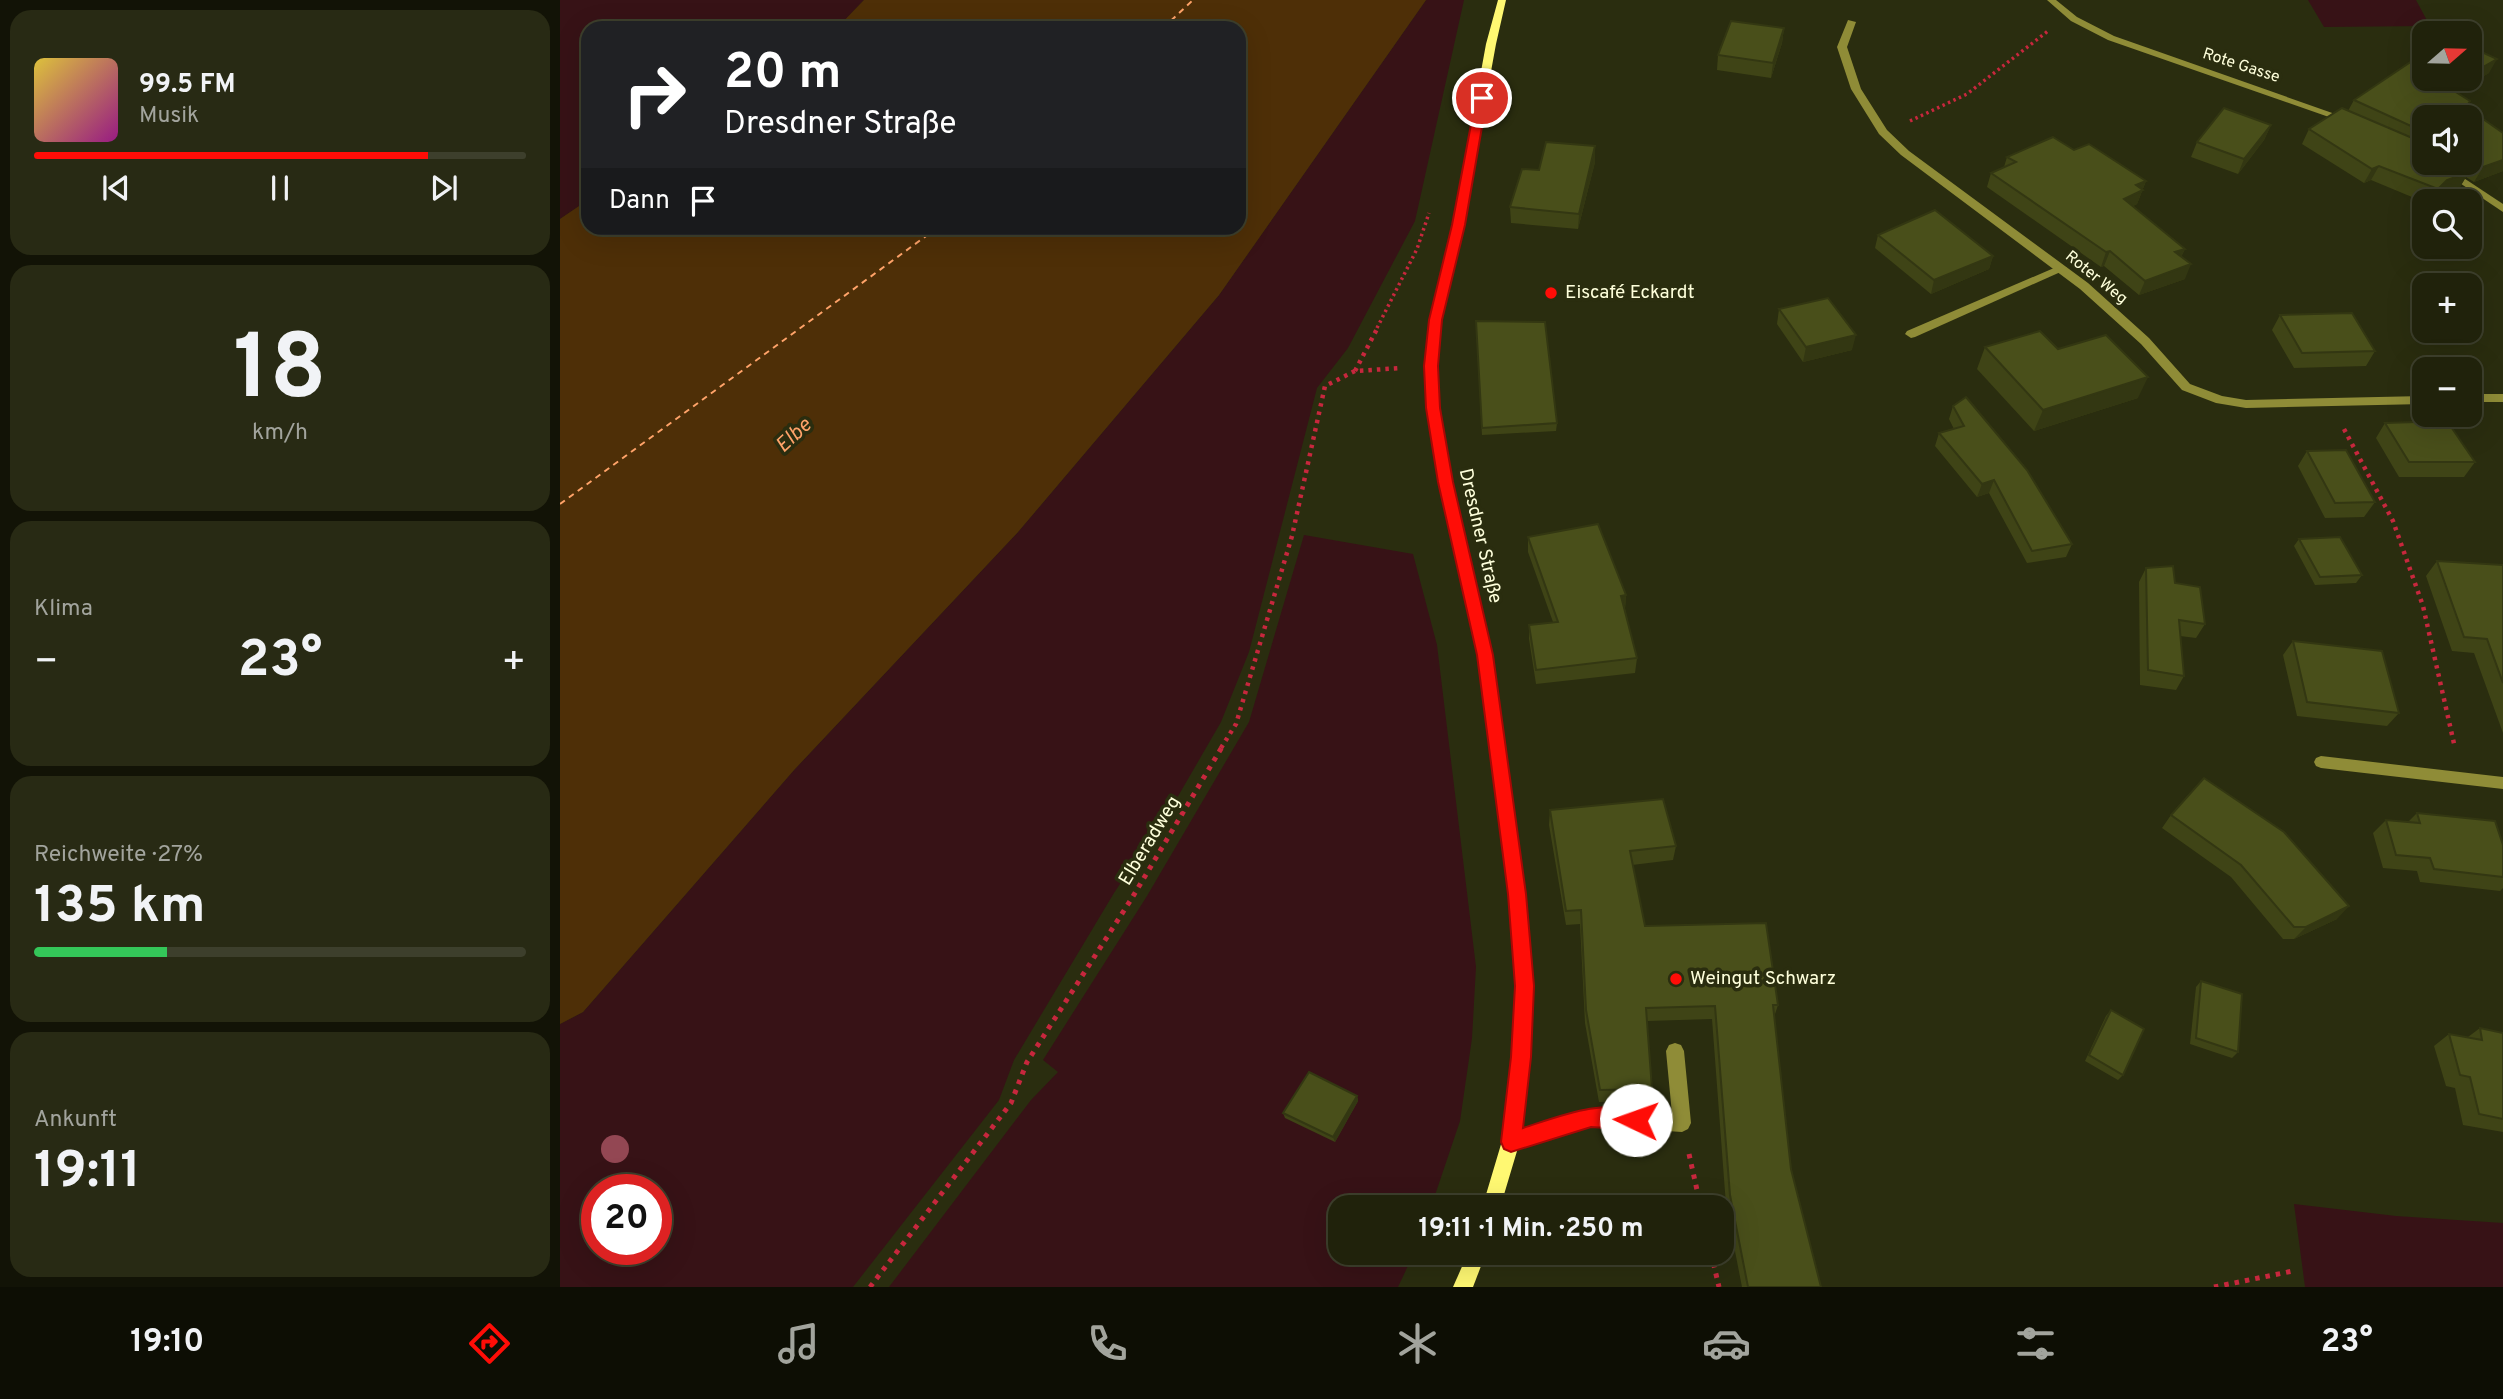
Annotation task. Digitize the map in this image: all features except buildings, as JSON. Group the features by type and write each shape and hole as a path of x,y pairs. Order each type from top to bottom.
{"main road":[{"name":"Dresdner Straße","path":"1495,1195 1511,1142 1521,1057 1525,986 1517,894 1485,655 1446,482 1433,408 1431,366 1436,320 1458,225 1491,44 1502,0"},
{"path":"1463,1287 1472,1265"}],"street":[{"name":"Rote Gasse","path":"2051,0 2074,19 2111,38 2355,123"},
{"name":"Roter Weg","path":"1851,22 1842,47 1856,89 1883,132 1931,174 2061,268 2124,320 2186,387 2220,400 2246,404 2412,400"},
{"path":"2453,175 2503,209"},
{"path":"1911,334 2061,268"},
{"path":"2482,398 2503,398"},
{"path":"2321,762 2503,783"},
{"path":"1511,1142 1591,1117 1682,1122 1675,1051"}],"path":[{"path":"1908,122 1967,94 2053,27"},
{"path":"1355,371 1418,249 1430,210"},
{"path":"1355,371 1431,366"},
{"name":"Elberadweg","path":"870,1287 1011,1103 1027,1062 1132,898 1236,724 1292,536 1325,386 1355,371"},
{"path":"2343,427 2393,522 2423,606 2447,722 2465,780"},
{"path":"1682,1122 1698,1195"},
{"path":"1714,1265 1719,1287"},
{"path":"2214,1287 2293,1271"}],"shaded area":[{"path":"560,0 864,0 844,21 581,21 581,205 560,219"},
{"path":"1426,0 1464,0 1415,221 1348,348 1317,388 1249,652 1221,722 1177,798 1114,893 1014,1060 999,1100 853,1287 560,1287 560,1024 583,1012 794,770 1018,532 1219,295"},
{"path":"2308,0 2416,0 2427,21 2412,21 2412,26 2324,27"},
{"path":"1304,535 1413,554 1437,645 1476,967 1472,1038 1460,1121 1435,1195 1328,1195 1328,1265 1408,1265 1398,1287 889,1287 1031,1100 1058,1072 1043,1060 1147,896 1249,722"},
{"path":"2294,1204 2396,1216 2503,1223 2503,1287 2305,1287"}],"water":[{"name":"Elbe","path":"864,0 1426,0 1219,295 1018,532 794,770 583,1012 560,1024 560,219 581,205 581,235 1246,235 1246,21 844,21"}],"ferry route":[{"path":"1170,21 1193,0"},
{"path":"560,504 927,235"}],"place":[{"name":"Eiscafé Eckardt","path":"1551,293"},
{"name":"Weingut Schwarz","path":"1676,979"}],"route":[{"path":"1482,98 1458,225 1436,320 1431,366 1433,408 1446,482 1485,655 1517,894 1525,986 1521,1057 1511,1142 1591,1117 1636,1120"}]}
